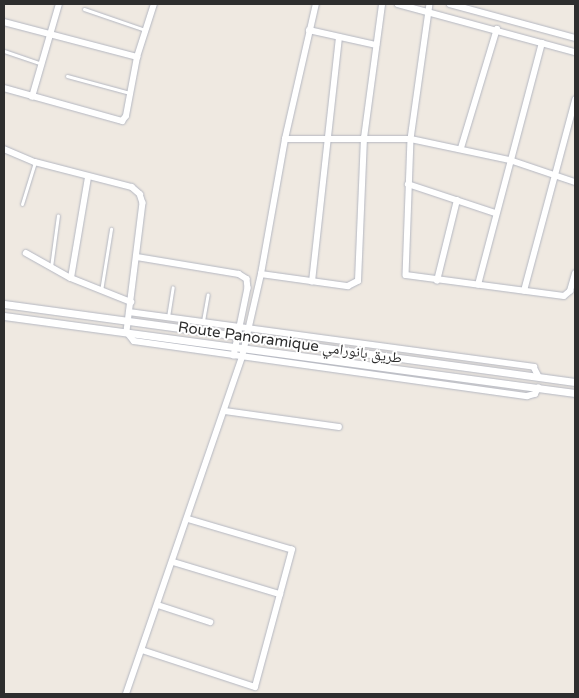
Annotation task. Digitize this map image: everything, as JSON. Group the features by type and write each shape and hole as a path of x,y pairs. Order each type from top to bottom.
{"street":[{"path":"32,96 59,4"},
{"path":"4,88 118,122 126,116 137,57 152,4"},
{"path":"126,694 173,562 250,328 285,139 316,4"},
{"path":"261,274 348,286 358,281 364,138 382,4"},
{"path":"398,4 498,29 575,52"},
{"path":"430,4 411,140 405,273 410,277 437,281 564,296 570,291 575,274"},
{"path":"450,4 575,38"},
{"path":"4,22 137,57"},
{"path":"461,148 498,29"},
{"path":"309,30 376,44"},
{"path":"312,282 339,37"},
{"path":"478,285 495,214 542,43"},
{"path":"524,291 575,100"},
{"path":"285,139 364,138 411,140 461,148 510,160 575,182"},
{"path":"4,149 35,162 132,188 140,194 143,203 127,332 136,342 527,396 532,396 538,388"},
{"path":"71,278 88,177"},
{"path":"408,184 495,214"},
{"path":"437,281 457,200"},
{"path":"26,253 71,278 130,302"},
{"path":"137,256 243,276 249,283 234,356"},
{"name":"Route Panoramique طريق بانورامي","path":"4,304 575,382"},
{"path":"129,312 534,367 539,377"},
{"name":"Route Panoramique طريق بانورامي","path":"4,316 575,393"},
{"path":"558,391 560,380"},
{"path":"224,411 339,427"},
{"path":"142,650 255,687 292,550 187,519"},
{"path":"173,562 280,594"},
{"path":"158,605 210,622"}],"lane":[{"path":"84,9 146,30"},
{"path":"4,51 41,64"},
{"path":"67,76 130,93"},
{"path":"22,204 35,162"},
{"path":"51,267 58,215"},
{"path":"101,291 111,229"},
{"path":"168,317 173,287"},
{"path":"203,322 208,294"}]}
